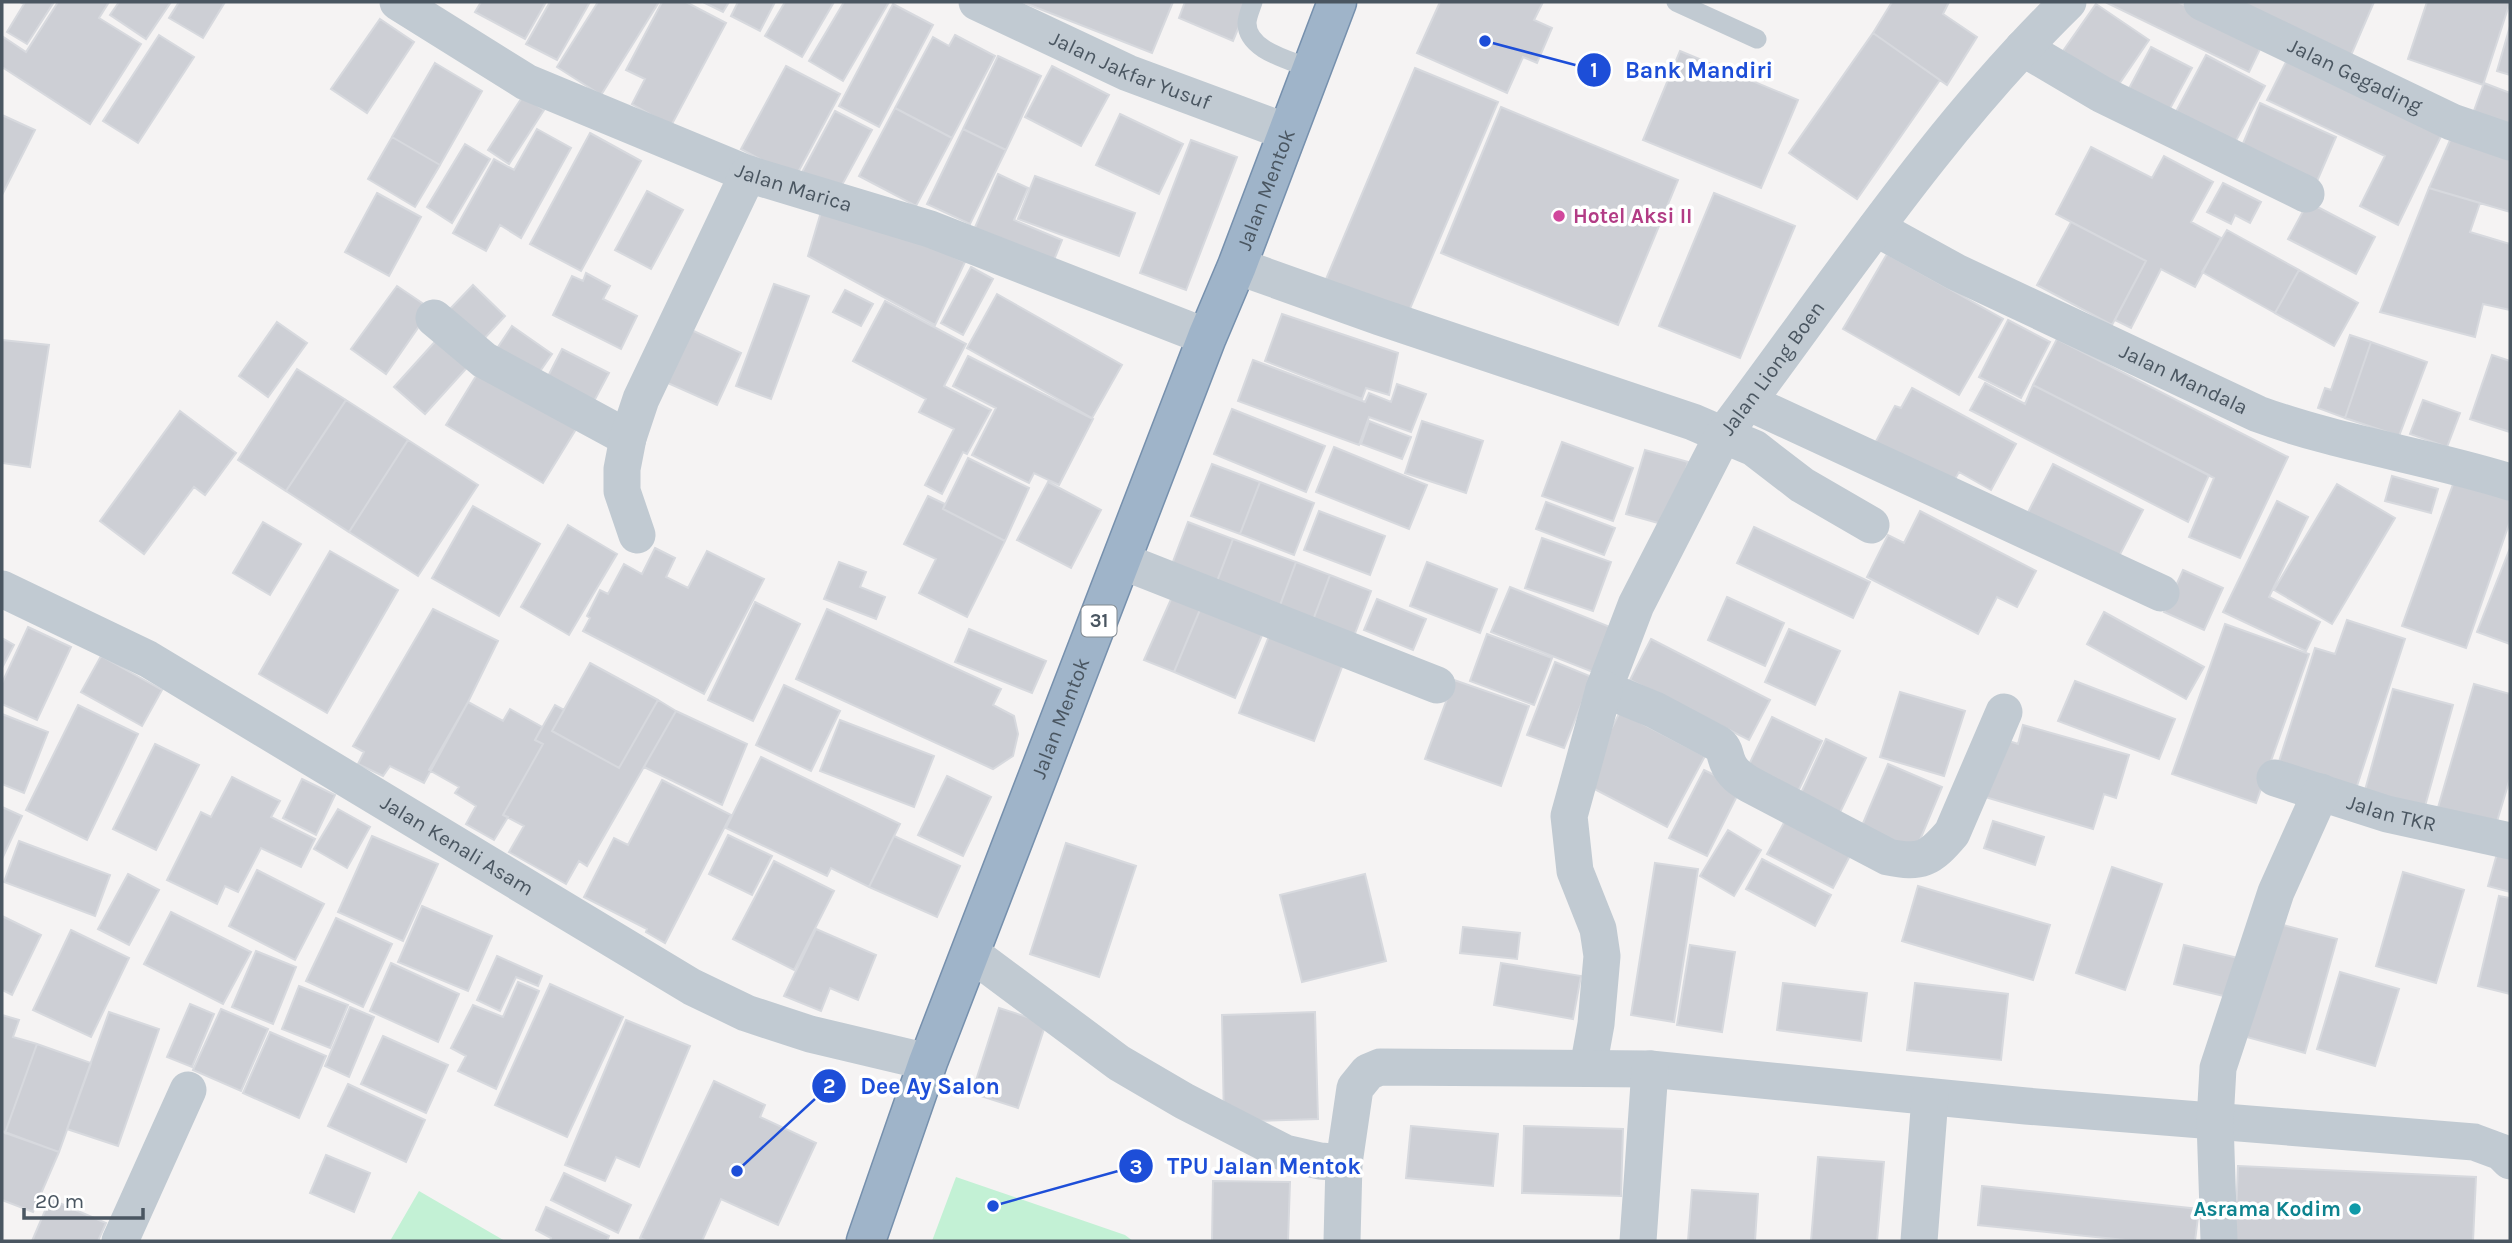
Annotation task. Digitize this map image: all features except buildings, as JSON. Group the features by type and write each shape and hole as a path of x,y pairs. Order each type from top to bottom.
{"highway":[{"name":"Jalan Mentok","path":"866,1241 928,1062 1207,337 1237,266 1336,2"}],"street":[{"name":"Jalan Marica","path":"398,2 526,82 748,174 930,229 1207,337"},
{"name":"Jalan Jakfar Yusuf","path":"977,2 1128,73 1287,132"},
{"name":"Jalan Liong Boen","path":"1237,266 1693,422 1723,435 1875,228 1963,118 2023,48 2068,2"},
{"name":"Jalan Gegading","path":"2202,2 2452,122 2510,142"},
{"path":"2023,48 2101,94 2306,194"},
{"path":"637,536 622,491 622,469 628,438 641,399 748,174"},
{"name":"Jalan Mandala","path":"1875,228 1956,271 2258,414 2295,427 2464,468 2510,482"},
{"path":"434,318 484,360 628,438"},
{"path":"1748,402 2161,593"},
{"path":"1588,1068 1596,1024 1602,957 1598,929 1575,871 1569,816 1604,689 1636,605 1723,435 1755,448 1802,485 1871,525"},
{"path":"1122,561 1437,685"},
{"name":"Jalan Kenali Asam","path":"2,589 148,659 692,987 746,1013 810,1034 928,1062"},
{"path":"1604,689 1655,710 1724,747 1729,765 1737,776 1749,784 1888,857 1909,862 1923,860 1952,834 2004,712"},
{"name":"Jalan TKR","path":"2275,778 2387,814 2510,841"},
{"path":"2219,1241 2215,1121 2218,1068 2276,892 2321,792"},
{"path":"971,953 1119,1063 1184,1101 1284,1153 1344,1163"},
{"path":"1342,1241 1344,1163 1354,1088 1367,1072 1380,1067 1650,1069 1930,1097 2474,1142 2501,1152 2510,1161"},
{"path":"1638,1241 1650,1069"},
{"path":"120,1241 188,1090"},
{"path":"1919,1241 1930,1097"}],"lane":[{"path":"1253,2 1247,23 1250,35 1258,46 1311,69"},
{"path":"1676,2 1757,38"}],"green space":[{"path":"956,1177 1125,1235 1133,1241 932,1241"},
{"path":"419,1191 505,1241 390,1241"}],"place":[{"name":"Bank Mandiri","path":"1485,41"},
{"name":"Hotel Aksi II","path":"1559,216"},
{"name":"Dee Ay Salon","path":"737,1171"},
{"name":"TPU Jalan Mentok","path":"993,1206"},
{"name":"Asrama Kodim","path":"2355,1209"}]}
